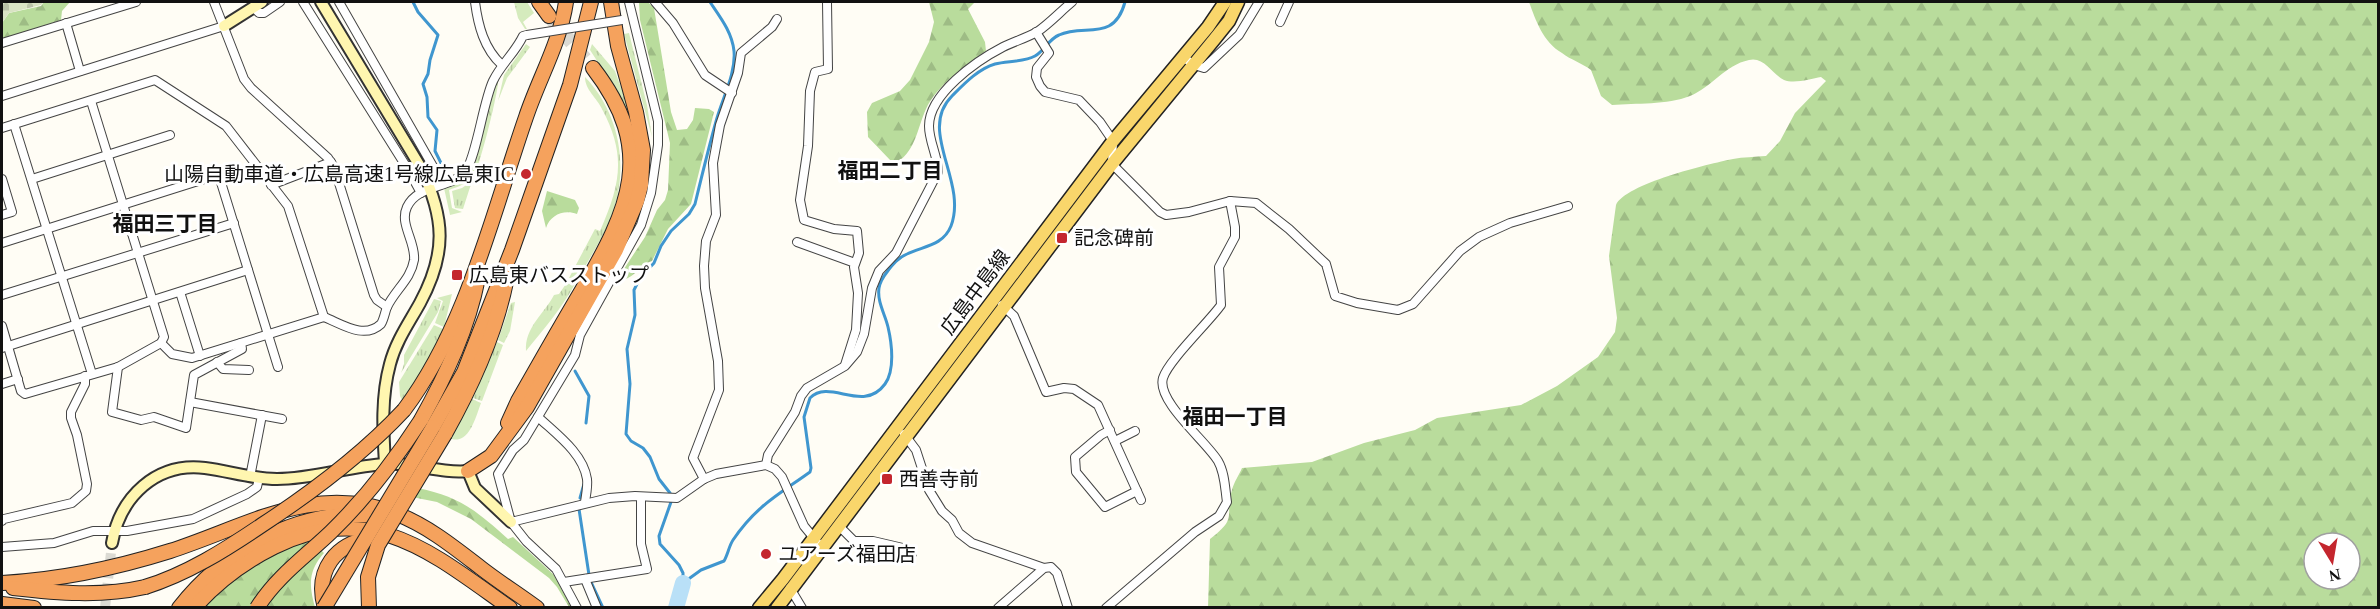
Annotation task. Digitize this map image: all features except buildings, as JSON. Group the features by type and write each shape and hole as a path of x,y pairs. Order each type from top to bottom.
{"highway":[{"path":"539,2 549,16"},
{"path":"2,585 72,594 111,593 145,587 181,574 296,502 357,457 404,410 427,377 447,338 484,241 532,100 559,34 566,2"},
{"path":"369,608 368,577 378,545 439,430 512,250 570,85 591,2"},
{"path":"468,471 483,463 527,407 610,261 637,201 641,185 643,150 631,92 618,46 611,2"},
{"path":"497,447 518,401 614,233 626,201 631,172 626,128 616,101 593,68"},
{"path":"257,608 275,583 332,530 369,491 421,420 453,358 469,317 484,241"},
{"path":"325,608 439,430"},
{"path":"2,585 73,574 143,559 194,543 260,516 299,506 361,505 398,515 420,525 537,608"},
{"path":"179,608 197,587 227,561 259,540 291,525 325,517 361,515 398,519 420,525"},
{"path":"194,608 210,591 245,564 286,541 307,534 341,528 381,532 401,539 437,557 510,608"},
{"path":"325,608 321,592 322,581 326,569 340,549 362,540 388,537 401,539"},
{"path":"2,604 34,608"}],"main road":[{"name":"広島中島線","path":"759,608 787,584 1107,160 1188,61 1225,2"},
{"name":"広島中島線","path":"1107,160 1113,141 1228,21 1238,2"},
{"name":"広島中島線","path":"818,543 839,526 902,433"},
{"name":"広島中島線","path":"777,608 787,584"}],"street":[{"path":"2,44 136,2"},
{"path":"214,2 237,65 251,88 331,162 374,295 387,307"},
{"path":"2,96 224,26 258,4 259,13 264,13 280,2"},
{"path":"303,2 409,171 426,191"},
{"path":"321,2 440,218 438,259 430,282 403,331 390,363 382,405 385,464"},
{"path":"339,2 381,78 425,149 442,184"},
{"path":"475,2 486,45 492,57 502,64"},
{"path":"511,522 498,474 513,450 524,440 575,355 580,335 633,240 647,209 651,193 658,145 658,121 629,2"},
{"path":"655,2 673,23 705,75 732,93"},
{"path":"827,2 828,69 815,72 810,91 808,146 800,200 804,220 834,229 857,231 859,253 854,267 858,293 856,330 845,366"},
{"path":"766,465 768,455 807,388 845,366 857,352 864,334 872,288 883,266 897,253 938,172 938,159 929,127 932,109 938,99 986,58 1001,48 1036,32 1072,2"},
{"path":"1188,61 1204,68 1220,55 1239,34 1259,2"},
{"path":"1280,22 1289,2"},
{"path":"161,343 172,354 192,358 324,316 360,332 367,332 381,324 387,307 413,265 414,251 406,225 406,210 414,198 464,172 470,162 493,81 502,64 518,48 523,36 632,18"},
{"path":"704,479 693,458 717,400 720,377 705,288 704,266 706,242 716,215 713,163 720,124 738,74 741,53 772,27 777,19"},
{"path":"66,23 80,71"},
{"path":"1036,32 1049,53 1037,68 1036,77 1040,86 1045,92 1079,100 1088,108 1113,141"},
{"path":"2,128 155,80 226,126 288,206 324,316"},
{"path":"2,326 5,347 21,391 25,394 118,367 161,343 164,337 91,100"},
{"path":"2,517 72,503 86,491 87,484 71,412 89,375 63,276 14,124"},
{"path":"32,179 170,135"},
{"path":"1107,160 1160,212 1166,215 1189,212 1230,201 1256,203 1289,229 1326,264 1335,296 1357,303 1398,310 1413,304 1460,251 1479,237 1510,223 1568,206"},
{"path":"271,185 331,162"},
{"path":"2,243 219,176 278,367"},
{"path":"2,179 12,212 2,215"},
{"path":"1106,608 1195,532 1219,516 1227,502 1219,463 1202,439 1171,406 1162,384 1163,377 1173,363 1221,305 1219,267 1234,237 1235,227 1230,201"},
{"path":"2,295 234,223"},
{"path":"797,242 855,263"},
{"path":"5,347 248,270"},
{"path":"180,292 200,356"},
{"path":"999,303 1014,316 1046,392 1064,388 1074,390 1098,405 1141,500"},
{"path":"118,367 112,412 141,420 154,417 186,428 194,375 242,349 241,343"},
{"path":"218,362 223,369 249,369"},
{"path":"2,384 18,379"},
{"path":"190,402 282,419"},
{"path":"2,547 54,543 93,531 127,531 193,519 248,494 257,487 255,478 262,415"},
{"path":"538,417 572,448 588,481 585,502"},
{"path":"1110,430 1075,457 1076,472 1105,507 1137,491"},
{"path":"1115,441 1135,431"},
{"path":"902,433 916,450 929,490 962,537 972,543 1044,568 1051,567 1057,573 1068,608"},
{"path":"112,543 114,530 133,495 142,486 164,473 177,469 203,468 255,478 303,477 385,464 402,464 456,472 468,471 476,488 511,522 526,541 556,568 577,608"},
{"path":"511,522 585,502 609,498 641,496 677,498 704,479 716,474 766,465 775,469 785,483 804,526 818,543"},
{"path":"564,582 647,569 641,544 641,496"},
{"path":"839,526 854,541 873,541 903,548 912,554"},
{"path":"998,608 1044,568"},
{"path":"585,579 597,608"},
{"path":"787,584 802,608"}],"green space":[{"path":"2,2 44,2 41,5 9,13 2,23"},
{"path":"44,2 70,2 62,11 61,20 2,39 2,23 9,13 41,6"},
{"path":"514,2 527,2 534,13 523,22 527,29 518,18"},
{"path":"639,2 648,2 654,8 671,112 677,130 687,129 693,120 695,108 709,109 714,112 691,204 668,229 652,261 627,279 616,281 645,237 668,190 670,143 640,20"},
{"path":"929,2 975,2 968,9 985,42 986,51 952,77 937,92 926,109 909,151 898,162 891,161 868,137 867,112 872,103 900,91 910,80 929,42 934,22"},
{"path":"1529,2 2378,2 2378,607 1208,608 1210,539 1228,521 1232,490 1242,468 1312,462 1364,443 1415,430 1437,418 1521,405 1557,386 1598,357 1615,332 1617,318 1609,256 1616,205 1623,197 1650,183 1687,170 1733,159 1766,156 1780,141 1795,113 1826,81 1821,77 1797,81 1784,80 1764,63 1749,60 1733,66 1698,92 1681,99 1612,105 1601,96 1591,70 1555,48 1541,31"},
{"path":"629,33 647,105 652,137 624,34"},
{"path":"526,44 530,47 507,78 498,101 504,75"},
{"path":"592,44 615,71 633,121 630,121 621,98 590,50"},
{"path":"585,77 597,91 613,123 618,140 620,176 618,194 610,220 577,281 569,278 595,229 600,231 612,199 618,170 618,156 610,126 587,86"},
{"path":"498,80 496,97 476,171 468,182 449,190 452,208 462,212 450,215 444,188 464,178 472,168 492,92"},
{"path":"472,181 463,209 455,208 452,191"},
{"path":"547,191 575,200 579,208 577,214 567,212 558,214 546,228 542,211"},
{"path":"568,281 575,284 570,293 526,351 531,328 554,295 559,294"},
{"path":"452,294 444,327 435,323 443,301 437,298"},
{"path":"434,299 441,301 438,312 401,373 404,355"},
{"path":"515,302 510,331 504,343 498,340 511,303"},
{"path":"434,325 443,329 433,352 403,402 399,382"},
{"path":"497,342 503,345 482,401 473,398"},
{"path":"472,399 481,403 471,429 462,438 456,440 449,438"},
{"path":"417,488 456,500 487,520 508,539 513,537 554,575 571,607 549,578 471,519 437,502 412,497"},
{"path":"316,539 271,578 251,607 201,608 241,575 269,556 300,542"},
{"path":"321,550 324,553 315,566 311,578 315,607 264,608 278,588"}],"waterway":[{"path":"413,2 418,12 438,35 428,74 423,84 427,97 428,117 437,130 435,151 444,169"},
{"path":"683,583 683,573 679,565 660,544 659,536 671,502 670,493 659,479 650,457 626,434 630,384 627,349 635,315 634,290 640,278 654,263 671,231 689,214 695,204 708,150 731,76 734,59 733,44 725,25 710,2"},
{"path":"683,583 701,570 724,561 733,540 750,518 810,472 804,417 810,398 818,393 827,392 867,396 885,384 890,372 891,349 888,327 879,298 881,282 898,259 938,242 951,226 954,209 953,192 939,125 943,110 952,96 972,77 989,66 1035,56 1059,35 1097,29 1114,23 1125,2"},
{"path":"575,371 589,396 586,423"},
{"path":"580,498 584,484"},
{"path":"579,509 589,575"},
{"path":"590,580 603,608"},
{"path":"676,608 683,583"}],"tunnel":[{"path":"549,16 593,68"},
{"path":"105,608 112,543"}],"place":[{"name":"山陽自動車道・広島高速1号線広島東IC","path":"526,174"},
{"name":"記念碑前","path":"1062,238"},
{"name":"広島東バスストップ","path":"457,275"},
{"name":"西善寺前","path":"887,479"},
{"name":"ユアーズ福田店","path":"766,554"}],"district":[{"name":"福田二丁目","path":"890,171"},
{"name":"福田三丁目","path":"165,224"},
{"name":"福田一丁目","path":"1235,417"}]}
